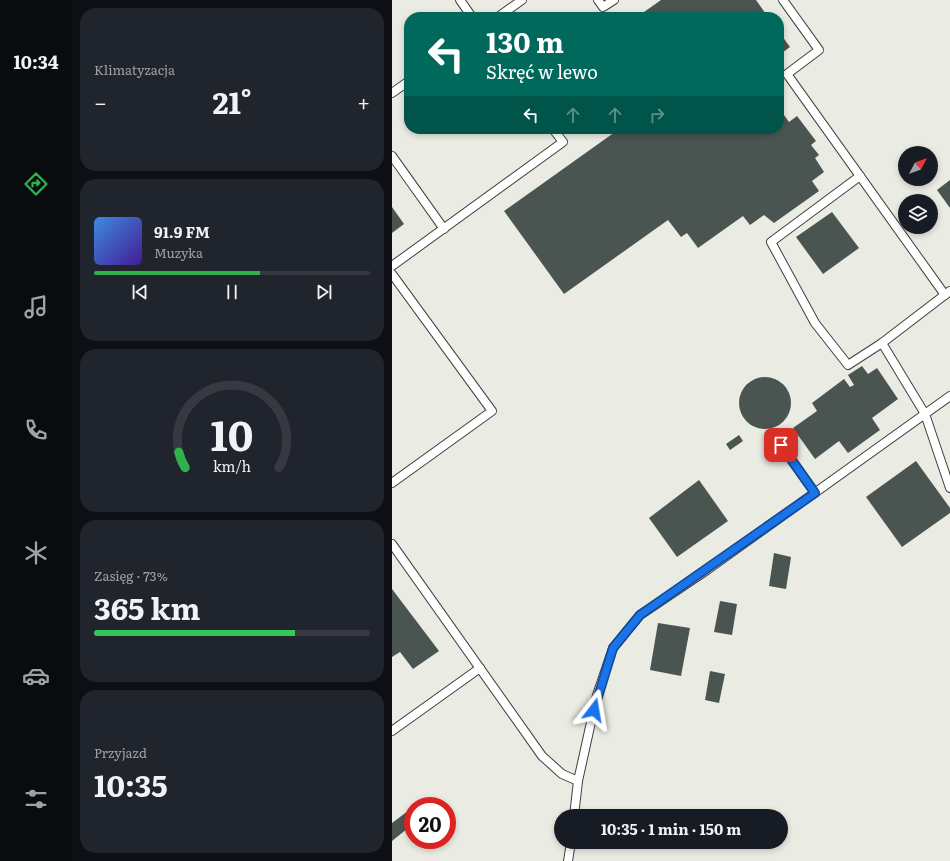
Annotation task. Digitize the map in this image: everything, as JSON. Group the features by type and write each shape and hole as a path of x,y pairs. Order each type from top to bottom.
{"lane":[{"path":"460,0 468,12"},
{"path":"505,12 522,0"},
{"path":"598,0 603,7 614,0"},
{"path":"783,0 819,50 787,74 860,176 948,293 848,366 815,323 771,242 860,176"},
{"path":"392,93 404,85"},
{"path":"392,266 562,142 556,134"},
{"path":"392,156 444,229"},
{"path":"392,274 492,411 392,483"},
{"path":"882,342 925,414 950,488"},
{"path":"575,809 578,781 597,695 613,648 640,615 815,493 950,396"},
{"path":"781,445 815,493"},
{"path":"392,544 542,756 562,774 578,781"},
{"path":"392,731 480,668"},
{"path":"568,861 570,849"}],"shaded area":[{"path":"392,0 950,0 950,861 392,861"}],"building":[{"path":"661,0 756,0 764,12 644,12"},
{"path":"784,39 790,47 784,51"},
{"path":"784,115 789,122 797,116 816,141 811,145 819,155 815,158 824,172 812,181 819,191 774,223 764,215 750,225 743,216 698,248 687,233 681,237 668,220 564,294 504,211 612,134 784,134"},
{"path":"950,180 950,208 937,190"},
{"path":"392,207 404,224 392,233"},
{"path":"832,212 859,248 823,274 796,237"},
{"path":"862,366 868,374 877,368 898,399 872,418 880,430 848,453 839,441 815,459 793,428 817,411 812,403 844,379 850,387 854,385 848,375"},
{"path":"765,377 775,379 783,385 789,393 791,403 789,413 783,421 775,427 765,429 755,427 747,421 741,413 739,403 741,393 747,385 755,379"},
{"path":"739,435 743,441 730,450 726,444"},
{"path":"916,461 950,508 950,513 902,547 866,497"},
{"path":"699,480 728,521 677,557 649,518"},
{"path":"774,553 791,557 786,589 769,586"},
{"path":"392,589 439,651 413,669 400,652 392,657"},
{"path":"720,601 737,604 732,635 714,632"},
{"path":"658,623 690,628 681,676 650,670"},
{"path":"710,671 725,674 719,703 705,700"},
{"path":"404,814 404,831 392,841 392,823"}],"route":[{"path":"594,710 597,695 613,648 640,615 707,570 815,493 781,445"}]}
